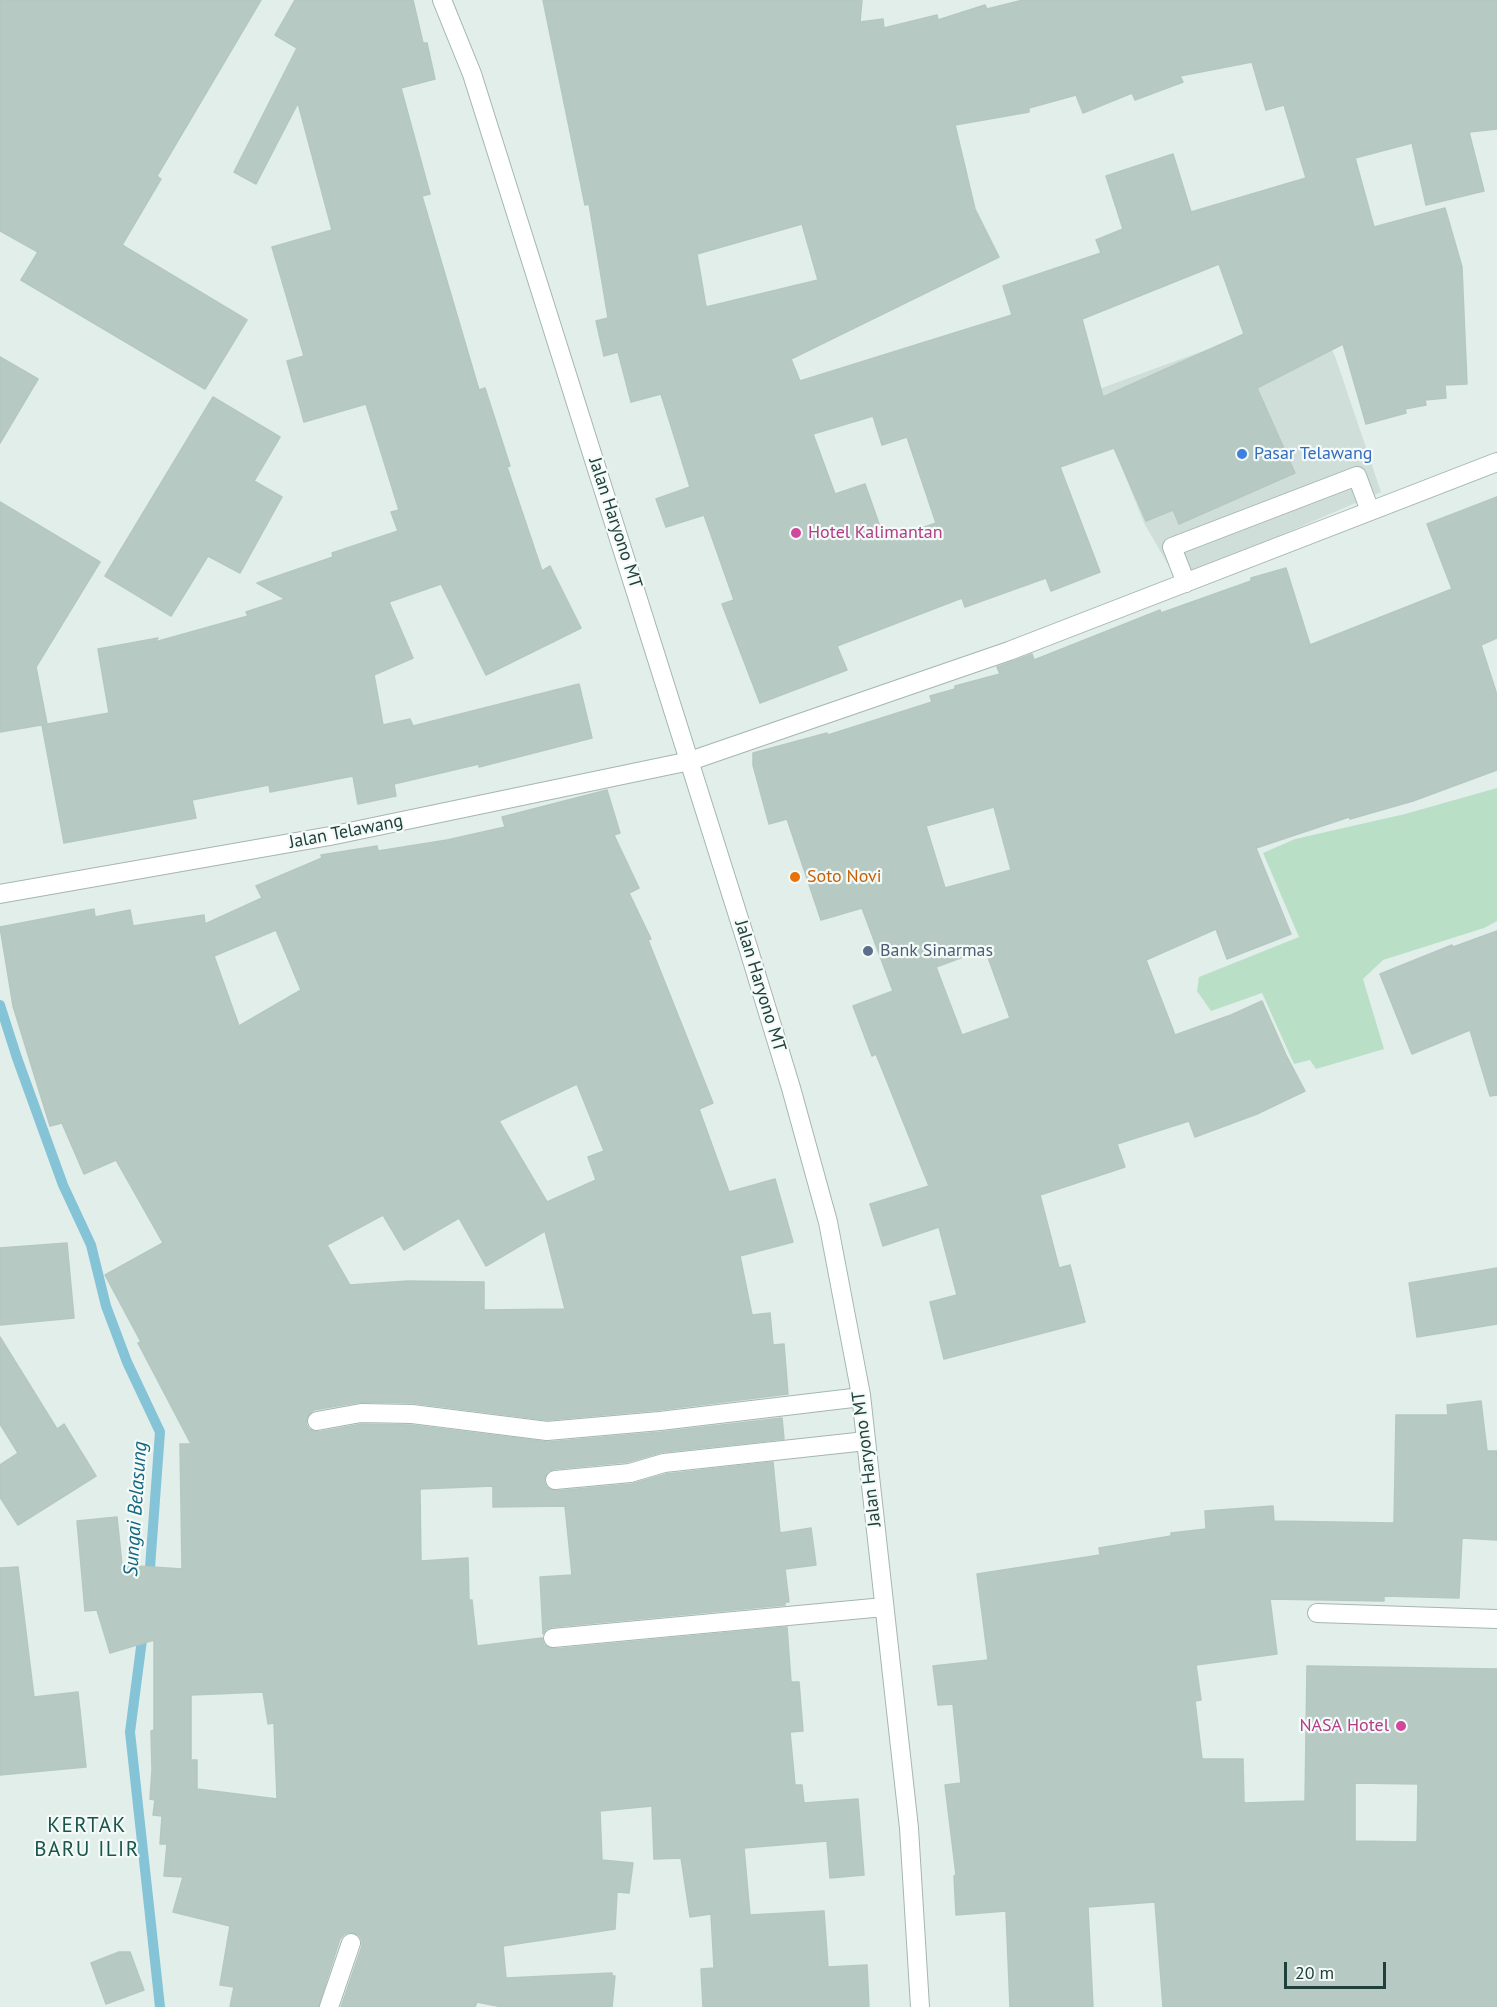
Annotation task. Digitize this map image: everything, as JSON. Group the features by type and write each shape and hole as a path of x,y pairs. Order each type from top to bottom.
{"street":[{"name":"Jalan Haryono MT","path":"442,0 472,74 690,761 792,1089 825,1211 861,1397 909,1828 920,2007"},
{"name":"Jalan Telawang","path":"3,893 330,836 690,761 1009,651 1497,462"},
{"path":"1186,583 1172,547 1357,476 1370,512"},
{"path":"317,1421 361,1413 412,1414 547,1431 660,1421 861,1397"},
{"path":"555,1480 630,1473 664,1463 866,1441"},
{"path":"553,1638 884,1606"},
{"path":"1317,1613 1497,1619"},
{"path":"329,2007 351,1943"}],"shaded area":[{"name":"Pasar Telawang","path":"1315,310 1336,359 1381,492 1177,580 1144,523 1101,416 1099,389"}],"green space":[{"path":"1497,788 1497,921 1484,928 1383,960 1363,979 1384,1049 1316,1069 1310,1060 1294,1064 1262,993 1211,1011 1197,991 1199,977 1299,937 1263,853 1295,839 1405,814"}],"building":[{"path":"0,0 261,0 157,176 161,179 122,245 247,320 205,389 21,280 38,252 0,231"},
{"path":"295,0 413,0 423,43 427,43 435,79 401,88 430,194 422,196 479,390 485,388 510,466 507,467 542,571 550,566 581,628 486,675 441,584 389,602 413,658 374,675 383,725 410,719 413,726 579,684 592,738 479,767 479,764 394,784 396,796 358,804 353,776 270,792 269,785 192,800 196,818 64,843 42,725 109,713 98,649 158,638 155,642 248,616 246,612 285,599 257,583 333,557 332,553 398,531 391,512 399,510 366,404 304,422 287,361 304,356 272,247 332,230 298,103 256,184 234,172 297,48 275,35"},
{"path":"543,0 862,0 860,22 883,19 884,28 937,15 938,20 985,5 987,9 1023,0 1497,0 1497,129 1469,132 1484,191 1426,205 1412,143 1355,158 1374,227 1445,208 1462,267 1467,384 1445,385 1446,398 1425,400 1426,405 1405,409 1406,413 1366,424 1343,344 1257,388 1295,473 1179,524 1173,510 1146,521 1114,448 1060,467 1100,572 1051,591 1046,578 965,607 962,598 837,646 847,670 760,703 722,604 734,600 704,515 666,527 656,499 690,487 661,394 631,402 618,352 604,356 596,321 608,318 589,204 585,205","holes":["1252,62 1266,110 1284,105 1306,178 1191,212 1173,154 1106,176 1123,229 1096,240 1101,253 1003,286 1012,315 800,381 791,359 999,257 975,209 955,125 1029,112 1029,108 1076,95 1083,113 1132,93 1135,100 1183,82 1180,76","802,224 818,280 706,307 697,254","1219,264 1244,334 1103,397 1082,319","873,416 882,445 907,437 936,523 885,541 865,484 835,494 813,434"]},
{"path":"0,357 38,379 0,443"},
{"path":"213,397 280,437 254,481 282,497 240,573 208,556 171,616 105,576"},
{"path":"1497,497 1497,638 1481,645 1497,695 1497,770 1413,801 1350,819 1349,817 1256,848 1291,934 1227,959 1216,929 1146,960 1175,1035 1262,1001 1305,1091 1257,1114 1195,1137 1189,1121 1117,1144 1125,1167 1040,1195 1059,1268 1070,1265 1085,1322 944,1359 930,1302 957,1295 939,1227 883,1246 870,1204 929,1186 876,1054 872,1056 853,1006 893,991 862,908 821,920 787,819 769,824 753,765 753,753 827,733 828,735 932,702 930,696 955,689 955,686 1000,674 997,667 1032,654 1034,660 1160,610 1161,613 1251,581 1251,578 1286,568 1310,645 1452,589 1427,524","holes":["994,807 1011,870 945,888 926,826","985,949 1010,1018 962,1035 936,967"]},
{"path":"0,502 100,562 36,667 47,724 0,732"},
{"path":"607,790 620,833 614,835 639,888 629,893 651,939 648,940 713,1103 699,1109 729,1192 775,1179 793,1242 740,1256 752,1315 770,1313 773,1345 784,1344 788,1394 659,1410 547,1420 413,1403 361,1402 314,1410 307,1417 306,1424 309,1429 318,1432 362,1424 411,1425 548,1442 782,1418 784,1439 663,1452 628,1462 554,1469 548,1471 544,1480 546,1487 556,1491 631,1484 666,1474 773,1462 780,1533 811,1528 816,1565 785,1569 789,1602 785,1602 785,1605 552,1627 546,1629 543,1634 540,1577 572,1575 565,1506 493,1507 493,1486 420,1489 421,1561 468,1558 469,1600 472,1600 477,1646 542,1638 544,1645 554,1649 787,1627 791,1682 799,1682 803,1731 790,1732 795,1785 802,1785 804,1803 858,1799 864,1875 830,1878 827,1841 744,1848 750,1915 824,1911 828,1967 867,1965 869,2007 703,2007 701,1969 714,1968 711,1914 690,1917 681,1858 654,1859 652,1806 600,1811 602,1860 633,1863 629,1893 617,1892 615,1929 503,1946 506,1978 612,1973 612,1976 615,1976 612,2007 502,2007 477,2002 475,2007 341,2007 362,1946 359,1935 349,1932 340,1939 318,2007 230,2007 234,1987 220,1985 230,1926 173,1912 183,1877 164,1876 167,1844 160,1844 162,1816 153,1815 155,1800 150,1799 151,1731 154,1730 154,1640 110,1653 97,1610 85,1611 77,1521 117,1517 122,1565 182,1569 180,1444 191,1444 105,1275 163,1243 116,1160 84,1174 62,1123 50,1126 13,1006 0,927 94,909 95,917 130,910 133,926 204,915 205,924 262,898 256,886 322,858 321,855 377,846 378,851 447,840 505,827 502,817","holes":["276,930 301,990 239,1026 214,956","577,1084 604,1151 588,1157 596,1180 547,1202 499,1121","383,1215 404,1250 459,1218 486,1266 545,1231 565,1309 484,1310 484,1282 408,1281 350,1285 327,1245","263,1692 268,1724 274,1723 277,1799 197,1789 197,1760 191,1760 191,1695"]},
{"path":"1497,931 1497,1095 1490,1096 1470,1030 1412,1054 1380,974 1452,945 1453,947"},
{"path":"67,1243 74,1318 0,1325 0,1248"},
{"path":"1497,1268 1497,1324 1417,1337 1409,1283"},
{"path":"0,1337 57,1429 64,1424 96,1476 18,1525 0,1497 0,1465 18,1453 0,1424"},
{"path":"1481,1401 1487,1451 1497,1451 1497,1540 1462,1538 1459,1598 1384,1596 1384,1601 1270,1599 1277,1654 1196,1665 1201,1700 1195,1701 1202,1759 1243,1759 1244,1803 1305,1801 1307,1666 1497,1669 1497,2007 1163,2007 1155,1902 1088,1907 1093,2007 1010,2007 1006,1911 956,1915 954,1876 956,1875 945,1785 961,1783 953,1704 938,1705 933,1666 988,1660 977,1574 1100,1555 1099,1548 1171,1536 1171,1533 1206,1529 1205,1511 1273,1506 1274,1521 1394,1523 1396,1415 1448,1415 1447,1405","holes":["1355,1783 1418,1784 1417,1842 1355,1841"]},
{"path":"18,1567 34,1697 78,1692 86,1767 0,1775 0,1568"},
{"path":"119,1952 130,1952 144,1990 106,2004 91,1963"}],"waterway":[{"name":"Sungai Belasung","path":"0,1005 63,1185 91,1245 106,1306 127,1362 160,1432 149,1581"},
{"name":"Sungai Belasung","path":"143,1632 130,1732 160,2007"}],"place":[{"name":"Pasar Telawang","path":"1242,454"},
{"name":"Hotel Kalimantan","path":"796,533"},
{"name":"Soto Novi","path":"795,877"},
{"name":"Bank Sinarmas","path":"868,951"},
{"name":"NASA Hotel","path":"1401,1726"}],"district":[{"name":"KERTAK BARU ILIR","path":"87,1838"}]}
